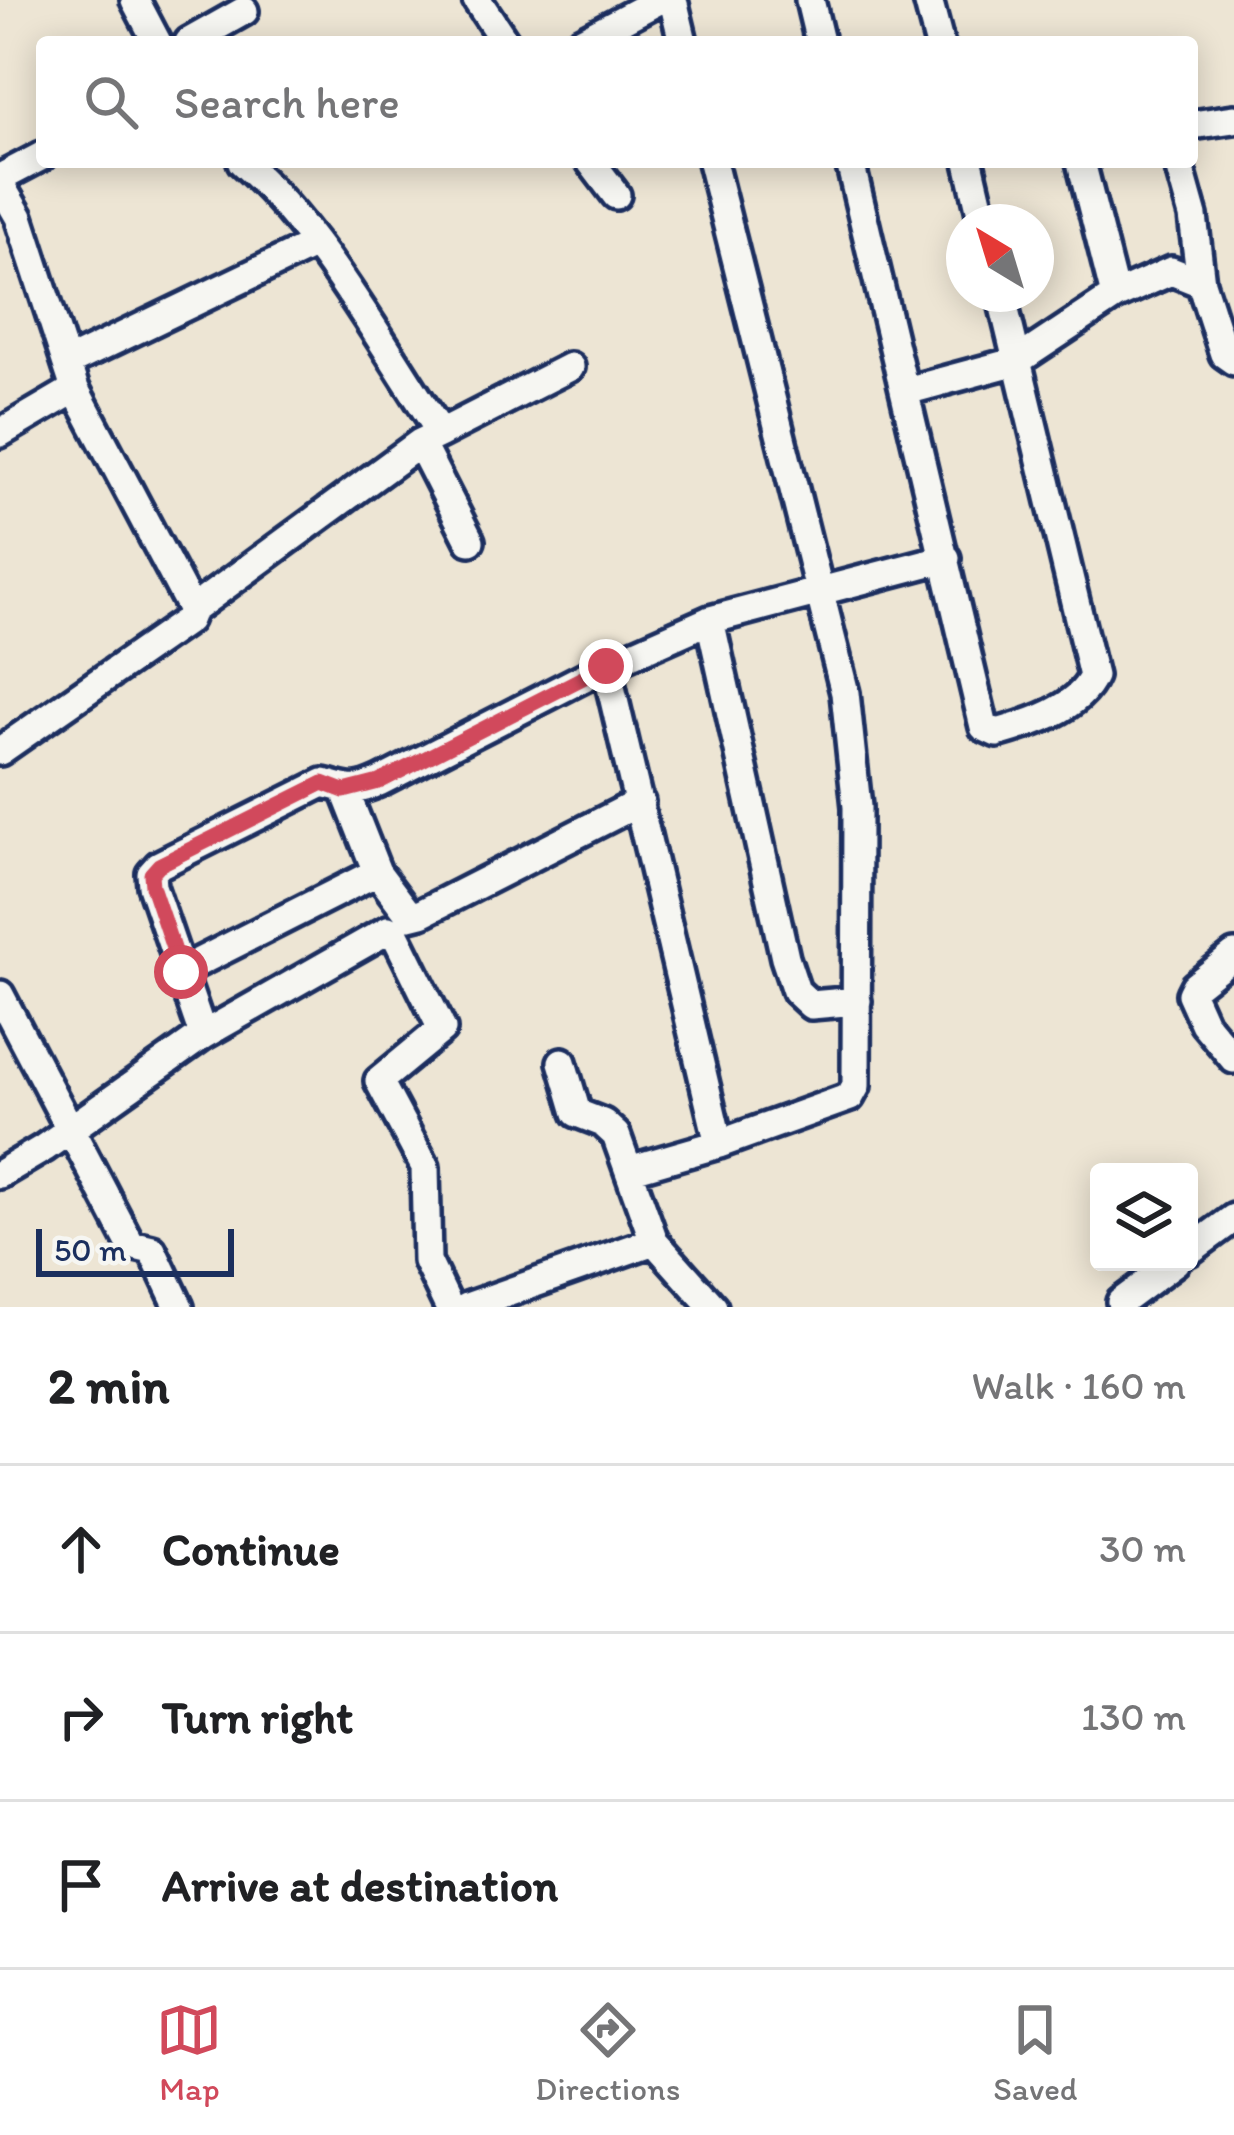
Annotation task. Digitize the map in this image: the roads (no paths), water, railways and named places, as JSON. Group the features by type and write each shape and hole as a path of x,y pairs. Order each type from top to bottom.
{"street":[{"path":"135,0 155,36"},
{"path":"477,0 501,36"},
{"path":"591,36 658,0"},
{"path":"674,0 682,36"},
{"path":"810,0 819,36"},
{"path":"928,0 937,36"},
{"path":"200,36 244,11"},
{"path":"1198,124 1234,119"},
{"path":"36,160 0,181 20,218 72,375 192,610"},
{"path":"249,168 315,244 430,438 470,541"},
{"path":"595,168 616,196"},
{"path":"629,1170 718,1144 850,1096 856,1086 857,807 845,693 714,168"},
{"path":"851,168 984,727 997,733 1080,696 1093,676 1005,312"},
{"path":"970,168 979,204"},
{"path":"1083,168 1115,296"},
{"path":"1180,168 1193,216 1201,284 1224,354 1234,362"},
{"path":"0,433 72,375 315,244"},
{"path":"906,391 1017,361 1115,296 1171,272 1201,284"},
{"path":"0,752 188,620 192,610 430,438 570,367"},
{"path":"203,1035 152,886 153,871 323,783 344,791 379,782 606,666 710,620 946,557"},
{"path":"710,620 796,991 812,1005 857,1001"},
{"path":"606,666 718,1144"},
{"path":"344,791 377,872 405,912 415,915 640,802"},
{"path":"190,967 377,872"},
{"path":"0,1174 203,1035 388,930 442,1029 379,1082 424,1166 427,1261 449,1307"},
{"path":"1234,956 1191,994 1204,1023 1234,1059"},
{"path":"0,995 131,1245 152,1250 179,1307"},
{"path":"562,1062 577,1113 611,1129 654,1241 713,1307"},
{"path":"1198,1245 1234,1218"},
{"path":"467,1307 654,1241"},
{"path":"1121,1302 1163,1271"}]}
